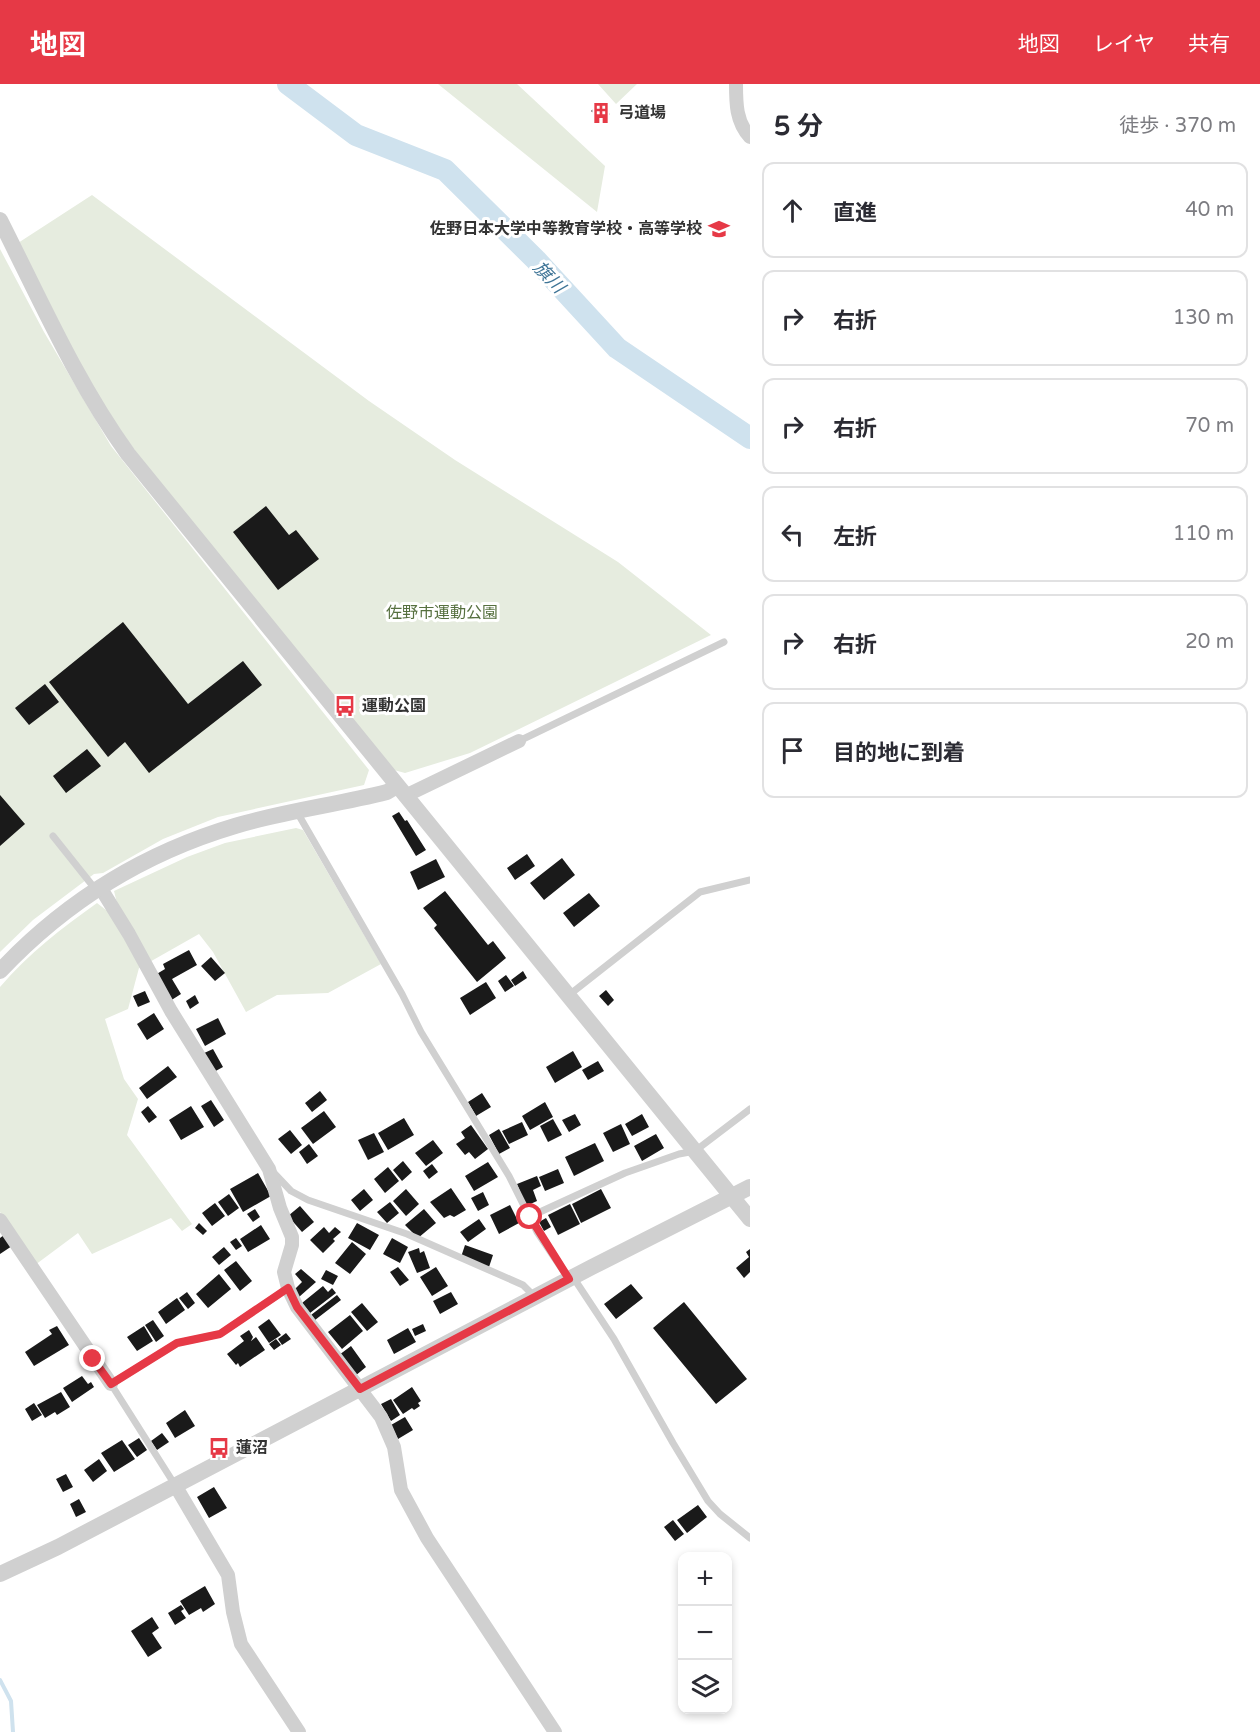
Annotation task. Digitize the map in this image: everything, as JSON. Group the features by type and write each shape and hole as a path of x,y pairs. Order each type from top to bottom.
{"street":[{"path":"736,84 736,112 750,137"},
{"path":"0,220 86,388 111,430 401,791 750,1219"},
{"path":"0,971 34,936 98,888 127,870 177,846 236,825 387,792 401,791 519,741"},
{"path":"98,888 129,934 171,1011 269,1169 280,1208 292,1237 284,1272 288,1288 297,1307 381,1417 397,1458 401,1490 422,1527 555,1732"},
{"path":"0,1574 58,1547 571,1278 750,1187"},
{"path":"0,1220 111,1384"},
{"path":"175,1485 228,1575 233,1612 241,1644 299,1732"}],"lane":[{"path":"519,741 724,642"},
{"path":"297,812 402,994 421,1032 509,1176 530,1217 615,1339 708,1501 720,1514 750,1538"},
{"path":"53,836 98,888"},
{"path":"569,995 700,892 750,880"},
{"path":"530,1217 625,1173 679,1154 695,1151 750,1109"},
{"path":"269,1169 291,1191 308,1200 407,1234 514,1281 536,1297"},
{"path":"175,1485 111,1384 177,1343 220,1334 288,1288"}],"green space":[{"path":"438,84 517,84 605,166 597,212"},
{"path":"598,84 637,84 616,104"},
{"name":"佐野市運動公園","path":"92,195 369,401 455,460 618,562 711,635 470,753 405,773 394,770 146,466 109,414 68,344 18,243"},
{"path":"0,249 44,332 111,446 369,770 364,785 218,817 163,839 103,873 94,874 33,920 0,952"},
{"path":"296,828 303,830 381,964 328,993 277,995 246,1012 213,952 199,934 139,968 128,1009 105,1019 124,1079 138,1099 127,1135 192,1224 182,1231 171,1218 92,1254 78,1233 35,1265 0,1212 0,987 46,942 97,903 106,910 117,903 114,891 187,857 225,843"}],"building":[{"name":"弓道場","path":"599,104 610,114 603,121 591,111"},
{"path":"266,506 289,535 296,530 319,559 278,590 233,532"},
{"path":"123,622 188,704 243,661 262,685 149,773 125,742 108,757 49,682"},
{"path":"45,684 59,702 29,725 15,708"},
{"path":"87,749 101,766 66,793 53,776"},
{"path":"0,795 25,824 0,846"},
{"path":"399,812 405,821 407,820 426,850 416,856 392,816"},
{"path":"527,854 535,866 515,880 507,868"},
{"path":"562,858 575,875 544,900 530,883"},
{"path":"436,859 445,877 418,890 410,872"},
{"path":"445,891 488,945 493,941 506,958 477,982 434,928 437,925 423,908"},
{"path":"589,893 600,906 574,927 563,913"},
{"path":"189,950 197,965 172,979 181,994 170,1001 155,975 165,969 163,964"},
{"path":"211,957 225,973 215,981 201,966"},
{"path":"523,971 527,978 515,986 511,980"},
{"path":"506,975 514,986 505,992 498,981"},
{"path":"486,982 496,998 470,1015 460,998"},
{"path":"606,990 614,1000 608,1006 599,996"},
{"path":"145,991 150,1002 138,1007 133,996"},
{"path":"195,995 199,1003 190,1009 186,1001"},
{"path":"154,1013 164,1029 147,1040 137,1024"},
{"path":"218,1018 226,1034 205,1046 196,1029"},
{"path":"213,1049 223,1067 212,1073 202,1054"},
{"path":"573,1051 582,1067 555,1083 546,1067"},
{"path":"598,1061 604,1071 588,1080 582,1070"},
{"path":"168,1066 177,1077 147,1099 139,1088"},
{"path":"320,1091 327,1100 312,1112 305,1103"},
{"path":"482,1093 491,1107 476,1116 468,1102"},
{"path":"211,1100 224,1120 214,1127 201,1106"},
{"path":"545,1102 553,1117 530,1130 522,1116"},
{"path":"148,1106 157,1117 149,1123 141,1112"},
{"path":"191,1106 204,1127 181,1140 169,1120"},
{"path":"324,1111 336,1127 313,1144 301,1128"},
{"path":"575,1114 581,1125 569,1132 562,1120"},
{"path":"642,1114 649,1127 632,1136 625,1124"},
{"path":"404,1118 414,1135 388,1150 378,1133"},
{"path":"553,1119 562,1135 548,1142 540,1126"},
{"path":"522,1122 528,1135 509,1144 502,1131"},
{"path":"621,1124 630,1144 613,1152 603,1133"},
{"path":"471,1125 488,1149 475,1159 469,1152 465,1155 456,1144 465,1138 461,1132"},
{"path":"499,1129 510,1148 499,1154 489,1135"},
{"path":"290,1130 302,1145 291,1154 278,1139"},
{"path":"374,1133 384,1152 368,1160 358,1140"},
{"path":"656,1134 664,1148 642,1161 634,1146"},
{"path":"433,1140 443,1153 426,1166 415,1153"},
{"path":"595,1143 604,1161 574,1176 565,1157"},
{"path":"309,1144 318,1156 307,1164 299,1152"},
{"path":"403,1161 412,1172 402,1181 393,1170"},
{"path":"488,1162 498,1177 474,1191 465,1176"},
{"path":"432,1164 438,1172 429,1179 423,1171"},
{"path":"388,1167 399,1181 385,1193 374,1179"},
{"path":"558,1169 564,1183 545,1191 539,1177"},
{"path":"258,1173 271,1196 243,1212 230,1189"},
{"path":"537,1176 541,1186 533,1190 537,1201 526,1206 517,1184"},
{"path":"451,1188 466,1210 454,1217 450,1215 444,1218 430,1202"},
{"path":"364,1189 373,1200 360,1211 351,1200"},
{"path":"406,1189 419,1204 406,1216 393,1201"},
{"path":"601,1189 611,1208 581,1223 572,1204"},
{"path":"483,1192 489,1205 478,1211 471,1198"},
{"path":"229,1194 239,1208 228,1216 218,1202"},
{"path":"390,1202 399,1213 387,1223 377,1212"},
{"path":"215,1203 225,1216 212,1226 202,1213"},
{"path":"570,1204 580,1224 558,1235 548,1215"},
{"path":"510,1205 519,1223 499,1234 490,1215"},
{"path":"300,1206 314,1222 302,1232 288,1216"},
{"path":"255,1209 260,1217 253,1222 247,1214"},
{"path":"424,1209 436,1223 418,1238 405,1225"},
{"path":"546,1218 551,1227 544,1231 539,1222"},
{"path":"479,1219 486,1229 468,1242 460,1232"},
{"path":"199,1223 207,1231 203,1235 195,1228"},
{"path":"357,1223 379,1235 370,1250 348,1238"},
{"path":"261,1225 270,1239 248,1252 240,1239"},
{"path":"324,1227 329,1233 335,1227 341,1232 323,1253 310,1240"},
{"path":"4,1235 12,1246 0,1254 0,1238"},
{"path":"236,1238 242,1246 236,1250 230,1242"},
{"path":"392,1238 408,1247 400,1263 383,1254"},
{"path":"352,1242 366,1254 350,1274 335,1263"},
{"path":"465,1245 493,1255 489,1267 461,1257"},
{"path":"224,1247 231,1255 219,1265 212,1257"},
{"path":"419,1248 420,1253 424,1251 430,1268 417,1273 408,1252"},
{"path":"750,1249 750,1272 744,1278 736,1268 749,1257 746,1252"},
{"path":"236,1261 252,1281 240,1291 224,1270"},
{"path":"398,1267 409,1280 400,1286 390,1272"},
{"path":"436,1267 448,1286 432,1296 420,1277"},
{"path":"301,1269 316,1282 299,1297 294,1290 302,1282 295,1274"},
{"path":"326,1270 338,1276 333,1285 321,1279"},
{"path":"219,1274 231,1289 208,1308 196,1294"},
{"path":"631,1284 643,1298 616,1319 604,1304"},
{"path":"323,1286 328,1292 332,1288 336,1293 310,1313 302,1303"},
{"path":"187,1292 195,1303 188,1309 179,1298"},
{"path":"451,1292 458,1304 440,1314 433,1301"},
{"path":"337,1295 341,1300 315,1320 311,1315"},
{"path":"177,1298 185,1310 166,1324 158,1312"},
{"path":"684,1302 747,1379 716,1404 653,1328"},
{"path":"362,1303 378,1322 367,1331 351,1312"},
{"path":"350,1315 363,1331 342,1349 328,1332"},
{"path":"269,1319 281,1335 269,1343 258,1327"},
{"path":"153,1320 164,1336 156,1342 145,1325"},
{"path":"423,1324 426,1331 415,1336 412,1329"},
{"path":"57,1326 69,1345 34,1366 25,1352 52,1334 49,1330"},
{"path":"144,1326 153,1341 137,1351 127,1337"},
{"path":"408,1328 416,1342 394,1354 387,1340"},
{"path":"249,1330 253,1337 251,1341 256,1337 265,1350 240,1367 227,1354 244,1341 240,1336"},
{"path":"286,1333 291,1339 282,1345 278,1339"},
{"path":"276,1339 281,1345 274,1350 269,1344"},
{"path":"351,1346 366,1367 355,1376 339,1355"},
{"path":"82,1376 88,1384 91,1382 94,1387 72,1402 63,1388"},
{"path":"412,1387 421,1401 418,1403 420,1406 403,1414 393,1400"},
{"path":"61,1392 70,1407 57,1415 55,1412 45,1418 37,1405"},
{"path":"391,1399 400,1415 391,1421 381,1404"},
{"path":"34,1403 42,1415 32,1421 25,1409"},
{"path":"185,1410 195,1426 175,1438 166,1423"},
{"path":"405,1417 413,1430 398,1439 391,1425"},
{"path":"162,1433 169,1442 157,1450 151,1441"},
{"path":"139,1438 147,1450 137,1457 128,1445"},
{"path":"122,1440 135,1459 114,1472 101,1453"},
{"path":"99,1459 107,1471 93,1482 84,1470"},
{"path":"66,1474 73,1487 63,1492 56,1479"},
{"path":"214,1487 227,1508 209,1518 197,1497"},
{"path":"79,1499 86,1512 76,1517 70,1504"},
{"path":"698,1505 707,1517 687,1533 677,1520"},
{"path":"673,1520 684,1534 675,1541 664,1527"},
{"path":"205,1586 215,1604 203,1612 201,1608 189,1615 180,1601"},
{"path":"181,1605 184,1609 181,1611 186,1618 175,1625 168,1613"},
{"path":"152,1617 159,1628 152,1633 162,1648 148,1657 131,1631"}],"waterway":[{"name":"旗川","path":"288,84 356,135 445,170 536,260 617,348 750,438"},
{"path":"0,1680 11,1701 13,1732"}],"place":[{"name":"弓道場","path":"601,113"},
{"name":"佐野日本大学中等教育学校・高等学校","path":"719,229"},
{"name":"運動公園","path":"345,706"},
{"name":"蓮沼","path":"219,1448"}],"route":[{"path":"93,1359 111,1384 177,1343 220,1334 288,1288 297,1307 314,1331 360,1389 569,1279 537,1232 530,1217"}]}
